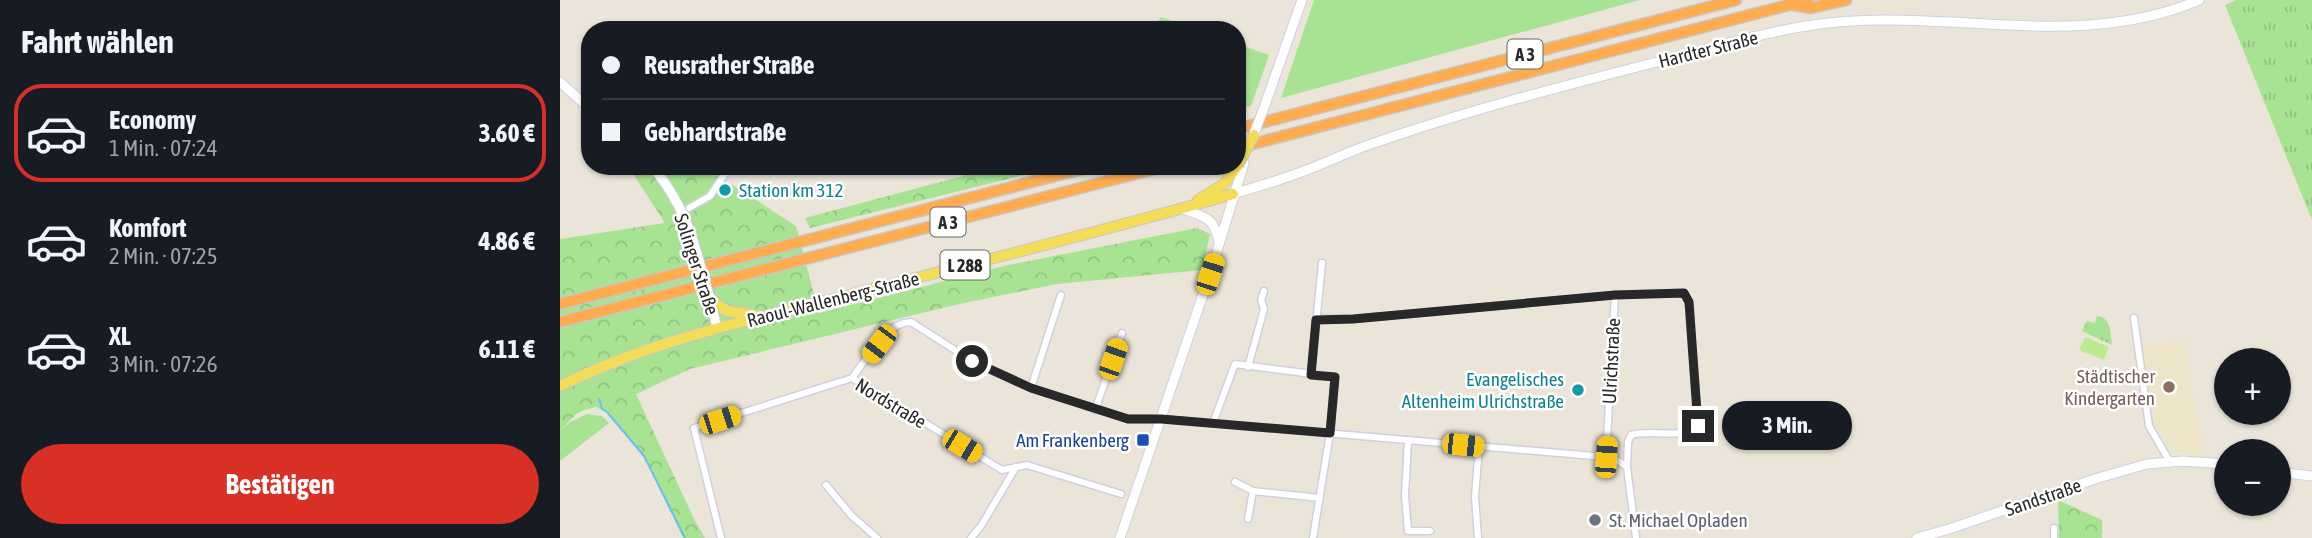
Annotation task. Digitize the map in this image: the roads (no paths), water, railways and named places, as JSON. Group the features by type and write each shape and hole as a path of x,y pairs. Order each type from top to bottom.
{"highway":[{"name":"A 3","path":"1246,127 1736,0"},
{"name":"A 3","path":"1246,146 1808,0"},
{"path":"1791,4 1811,8 1846,0"},
{"name":"A 3","path":"560,304 1058,175"},
{"name":"A 3","path":"560,322 1131,175"}],"main road":[{"path":"1246,153 1302,0"},
{"name":"Hardter Straße","path":"1233,194 1305,171 1374,143 1460,116 1588,80 1804,26 1903,19 2038,27 2087,26 2155,15 2199,0"},
{"path":"560,82 581,100"},
{"name":"Solinger Straße","path":"659,175 682,212 697,254 717,328"},
{"path":"1183,209 1219,188 1231,175"},
{"path":"1120,538 1220,244 1238,175"},
{"name":"Raoul-Wallenberg-Straße","path":"560,386 646,349 717,328 1233,194"},
{"path":"1183,209 1210,221 1220,244"},
{"path":"710,299 727,311 765,316"},
{"name":"Sandstraße","path":"1917,538 2147,464 2214,464"},
{"path":"2291,474 2312,476"}],"street":[{"path":"688,208 710,196 724,175"},
{"path":"1311,375 1322,263"},
{"path":"1248,367 1264,309 1261,300 1264,291"},
{"path":"1316,320 1615,295 1684,293 1689,302 1698,426 1690,432 1631,435 1628,442 1627,467 1636,538"},
{"path":"1031,388 1061,295"},
{"name":"Ulrichstraße","path":"1606,457 1615,295"},
{"path":"2134,318 2149,426 2170,462"},
{"path":"852,378 892,327 911,322 972,361 1031,388 1128,419 1213,423 1606,457 1627,467"},
{"path":"1095,410 1122,333"},
{"path":"1213,423 1235,364 1335,377 1330,433 1313,538"},
{"name":"Nordstraße","path":"721,538 694,428 852,378 1002,470 1027,465 1121,494"},
{"path":"1408,440 1405,496 1408,531 1430,531"},
{"path":"1478,538 1475,498 1479,446"},
{"path":"971,538 1016,467"},
{"path":"1235,482 1254,491 1320,498"},
{"path":"826,485 852,516 877,538"},
{"path":"1248,519 1254,491"},
{"path":"2054,528 2054,538"}],"waterway":[{"path":"599,399 602,409 644,456 685,538"}],"place":[{"name":"Station km 312","path":"725,190"},
{"name":"Städtischer Kindergarten","path":"2169,387"},
{"name":"Evangelisches Altenheim Ulrichstraße","path":"1578,390"},
{"name":"Am Frankenberg","path":"1143,440"},
{"name":"St. Michael Opladen","path":"1595,520"}]}
